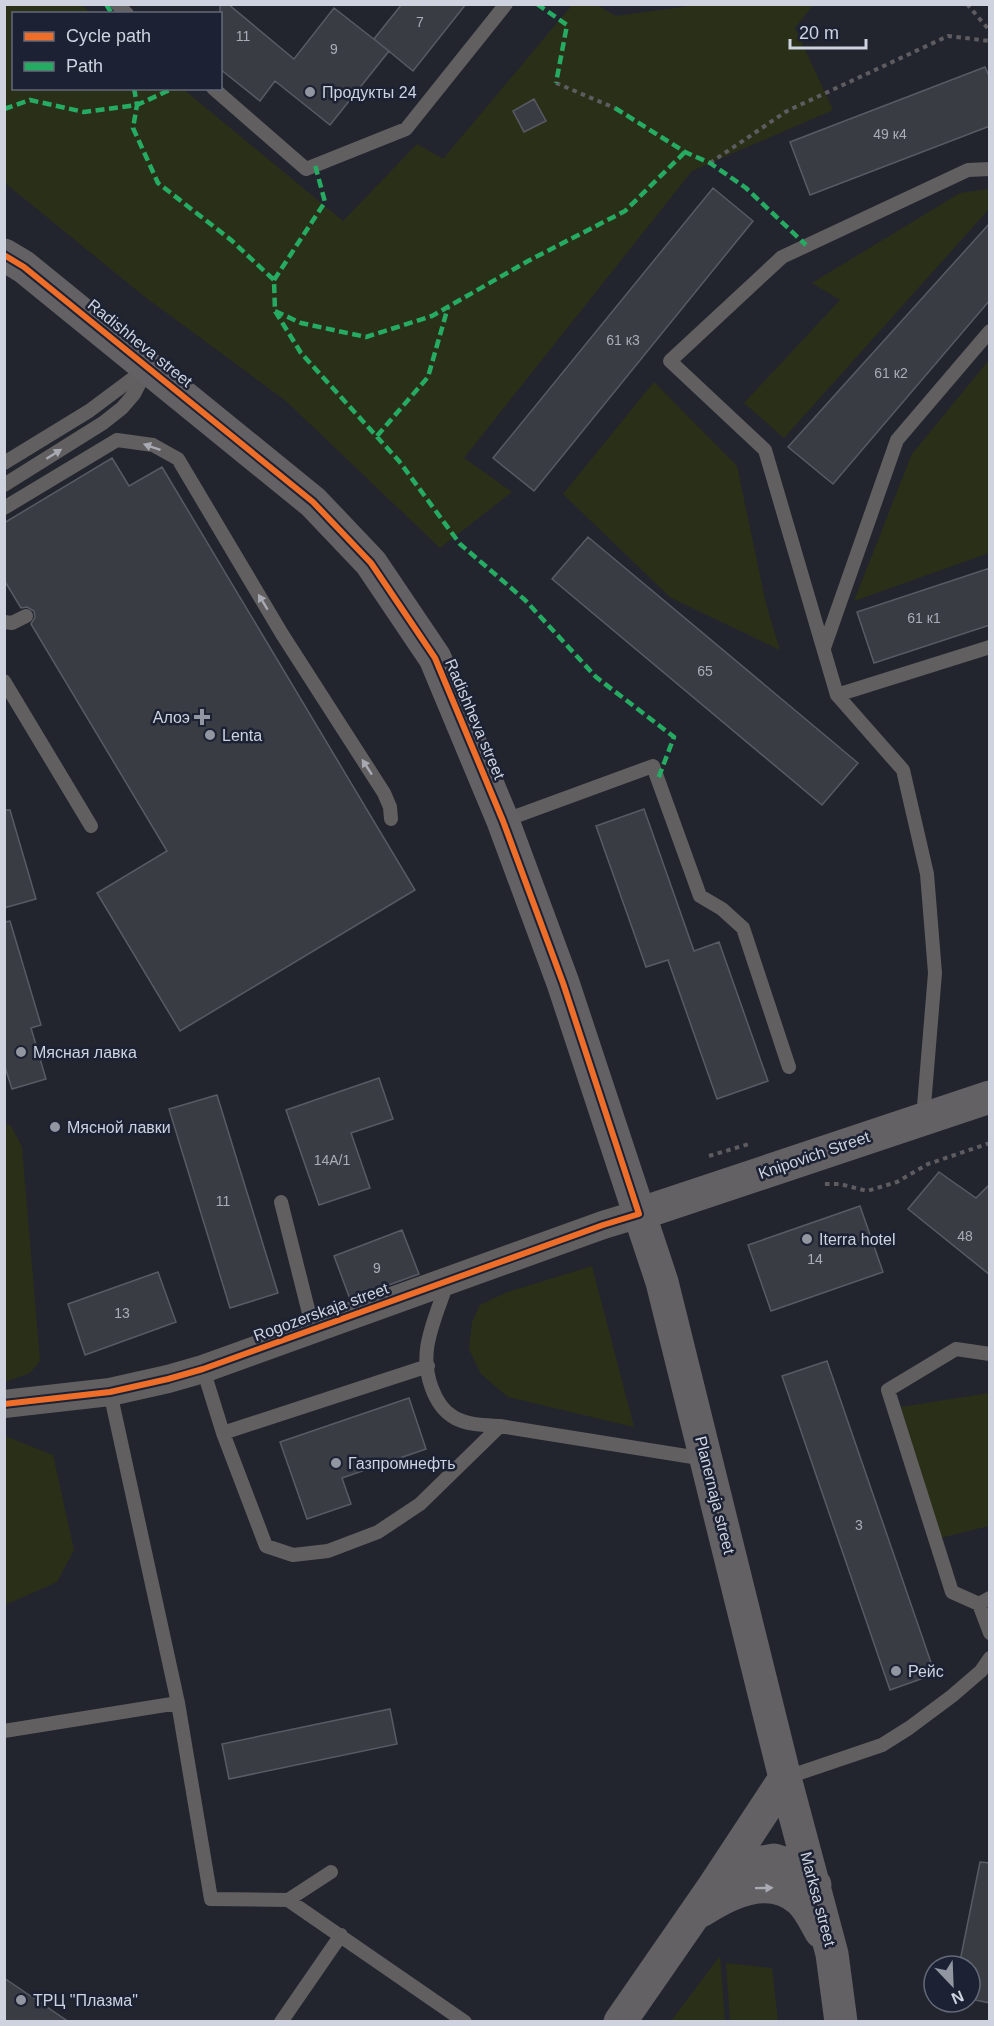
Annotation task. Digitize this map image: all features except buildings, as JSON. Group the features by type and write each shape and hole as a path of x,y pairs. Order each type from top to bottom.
{"main road":[{"name":"Radishheva street","path":"4,255 24,267 142,375 313,502 371,563 435,658 503,821 562,983 639,1214"},
{"name":"Knipovich Street","path":"639,1214 990,1097"},
{"name":"Planernaja street","path":"639,1214 662,1282 785,1778"},
{"name":"Marksa street","path":"785,1778 832,1954 842,2022"},
{"path":"620,2022 785,1778"},
{"path":"712,1889 736,1867 774,1860 800,1868 815,1885"},
{"path":"692,1917 719,1899 741,1890 768,1886 783,1890 801,1900 832,1954"}],"street":[{"name":"Rogozerskaja street","path":"4,1404 110,1392 203,1369 639,1214"}],"lane":[{"path":"215,90 306,169 406,129 506,4"},
{"path":"923,1118 934,973 927,874 903,770 837,695 765,450 670,361 782,257 968,170 990,169"},
{"path":"824,648 897,440 990,331"},
{"path":"4,463 89,411 121,387 142,375"},
{"path":"4,485 103,423 122,408 142,375"},
{"path":"4,508 117,440 153,445 178,459 282,634 384,793 390,807 391,819"},
{"path":"4,622 12,623 26,616"},
{"path":"837,695 990,647"},
{"path":"4,681 91,826"},
{"path":"503,821 653,766 700,896 722,909 742,928 789,1066"},
{"path":"281,1202 313,1329"},
{"path":"448,1281 427,1349 431,1388 443,1408 454,1418 470,1423 707,1460"},
{"path":"990,1354 956,1349 888,1390 952,1592 984,1601 990,1633"},
{"path":"223,1433 428,1366"},
{"path":"203,1369 223,1433 266,1546 293,1555 328,1551 378,1532 420,1504 500,1426"},
{"path":"110,1392 178,1703 212,1899 288,1900 465,2022"},
{"path":"785,1778 882,1745 952,1696 981,1671 990,1658"},
{"path":"4,1731 178,1703"},
{"path":"288,1900 331,1872"},
{"path":"281,2022 341,1935"}],"path":[{"path":"968,4 990,31"},
{"path":"710,163 787,111 948,36 990,41"},
{"path":"556,83 615,108"},
{"path":"822,1184 840,1184 867,1191 897,1182 928,1164 990,1143"}],"green space":[{"path":"4,5 81,5 91,12 12,12 12,90 184,90 343,221 417,144 443,159 572,5 597,5 616,16 696,5 813,5 795,28 833,110 692,171 464,458 512,492 440,548 286,401 145,297 5,183"},
{"path":"989,189 989,209 784,438 744,403 840,300 812,283 960,193"},
{"path":"989,360 989,553 854,601 912,454"},
{"path":"654,382 737,466 766,604 780,650 671,598 563,494"},
{"path":"4,1123 11,1126 22,1147 40,1361 30,1373 5,1382"},
{"path":"592,1266 634,1427 508,1397 481,1374 469,1349 472,1322 480,1305 505,1293"},
{"path":"989,1393 989,1526 940,1538 901,1407"},
{"path":"5,1436 53,1455 74,1550 57,1582 5,1605"},
{"path":"720,1956 725,2021 671,2021"},
{"path":"726,1963 772,1968 778,2021 730,2021"}],"marked path":[{"path":"106,4 111,12"},
{"path":"537,4 567,25 556,83"},
{"path":"134,90 137,105 133,128 158,183 231,240 274,280 275,311 301,353 399,461 460,544 525,600 596,677 674,737 658,779"},
{"path":"4,109 30,100 84,112 137,105 170,90"},
{"path":"615,108 685,152 710,163 746,188 806,245"},
{"path":"275,311 301,323 366,337 432,316 528,261 625,211 685,152"},
{"path":"274,280 325,202 315,165"},
{"path":"377,436 428,377 448,307"}],"cycle path":[{"path":"4,255 24,267 313,502 371,563 435,658 503,821 563,983 639,1214 203,1369 110,1392 4,1404"}],"place":[{"name":"Продукты 24","path":"310,92"},
{"name":"Алоэ","path":"202,717"},
{"name":"Lenta","path":"210,735"},
{"name":"Мясная лавка","path":"21,1052"},
{"name":"Мясной лавки","path":"55,1127"},
{"name":"Iterra hotel","path":"807,1239"},
{"name":"Газпромнефть","path":"336,1463"},
{"name":"Рейс","path":"896,1671"},
{"name":"ТРЦ \"Плазма\"","path":"21,2000"}]}
